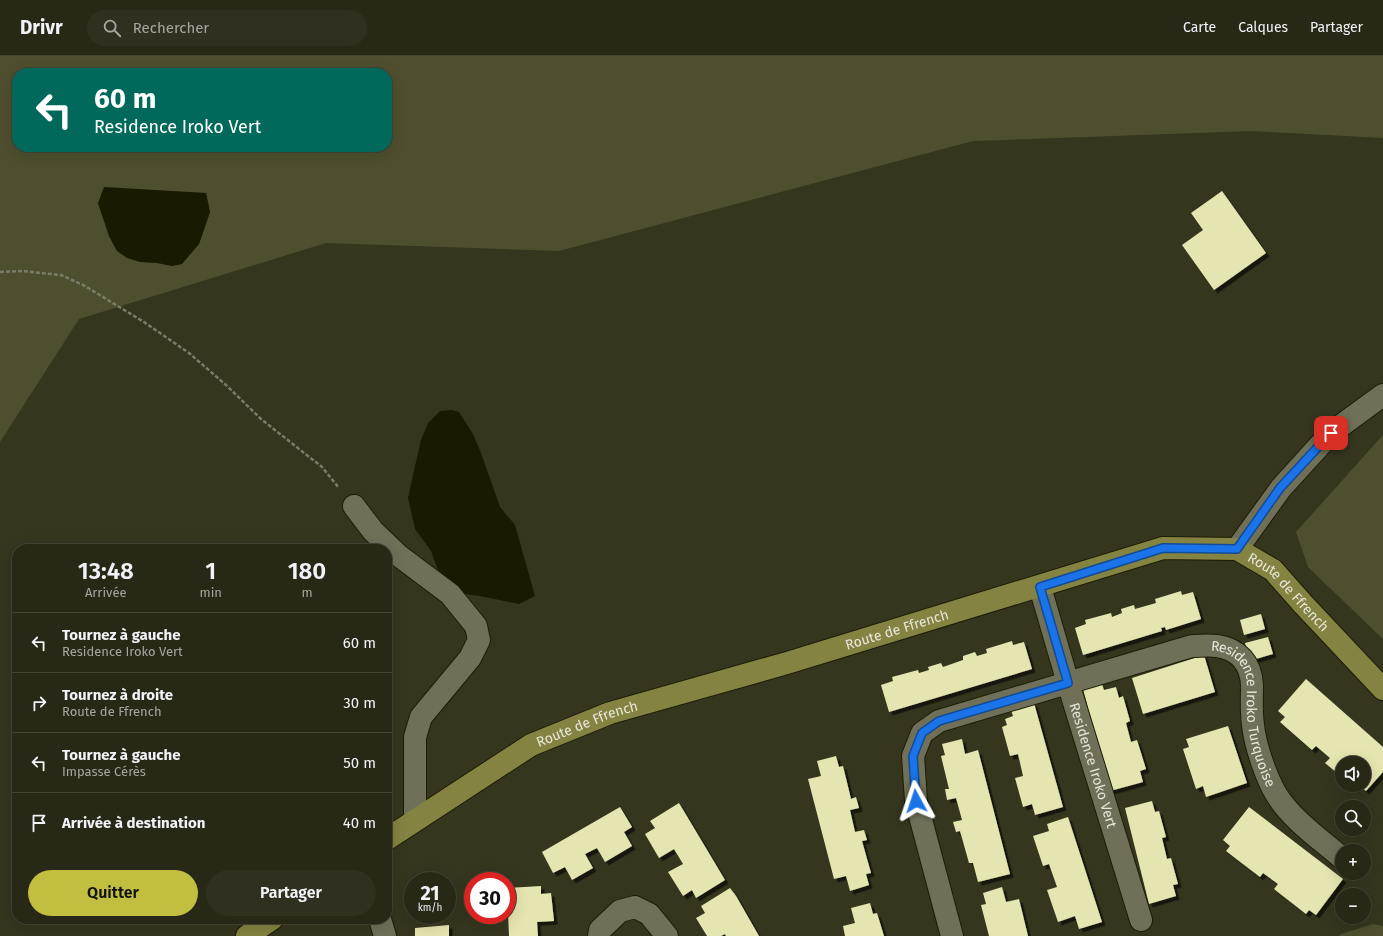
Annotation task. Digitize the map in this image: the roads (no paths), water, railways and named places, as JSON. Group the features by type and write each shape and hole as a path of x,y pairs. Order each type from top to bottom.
{"main road":[{"name":"Route de Ffrench","path":"392,836 531,745 610,714 787,663 1040,587 1163,548 1237,549 1273,570 1383,689"},
{"path":"247,936 265,924"}],"street":[{"path":"1237,549 1280,488 1331,433 1383,395"},
{"path":"354,506 373,531 387,544"},
{"path":"392,549 450,594 476,626 479,640 470,658 421,717 415,737 415,820"},
{"name":"Residence Iroko Vert","path":"1040,587 1141,920"},
{"name":"Residence Iroko Turquoise","path":"952,936 916,801 913,756 922,733 939,721 1192,646 1216,646 1233,650 1250,670 1252,683 1252,724 1257,744 1276,794 1294,816 1335,852"},
{"path":"599,936 600,930 620,910 636,907 649,914 667,936"},
{"path":"381,924 385,936"}]}
